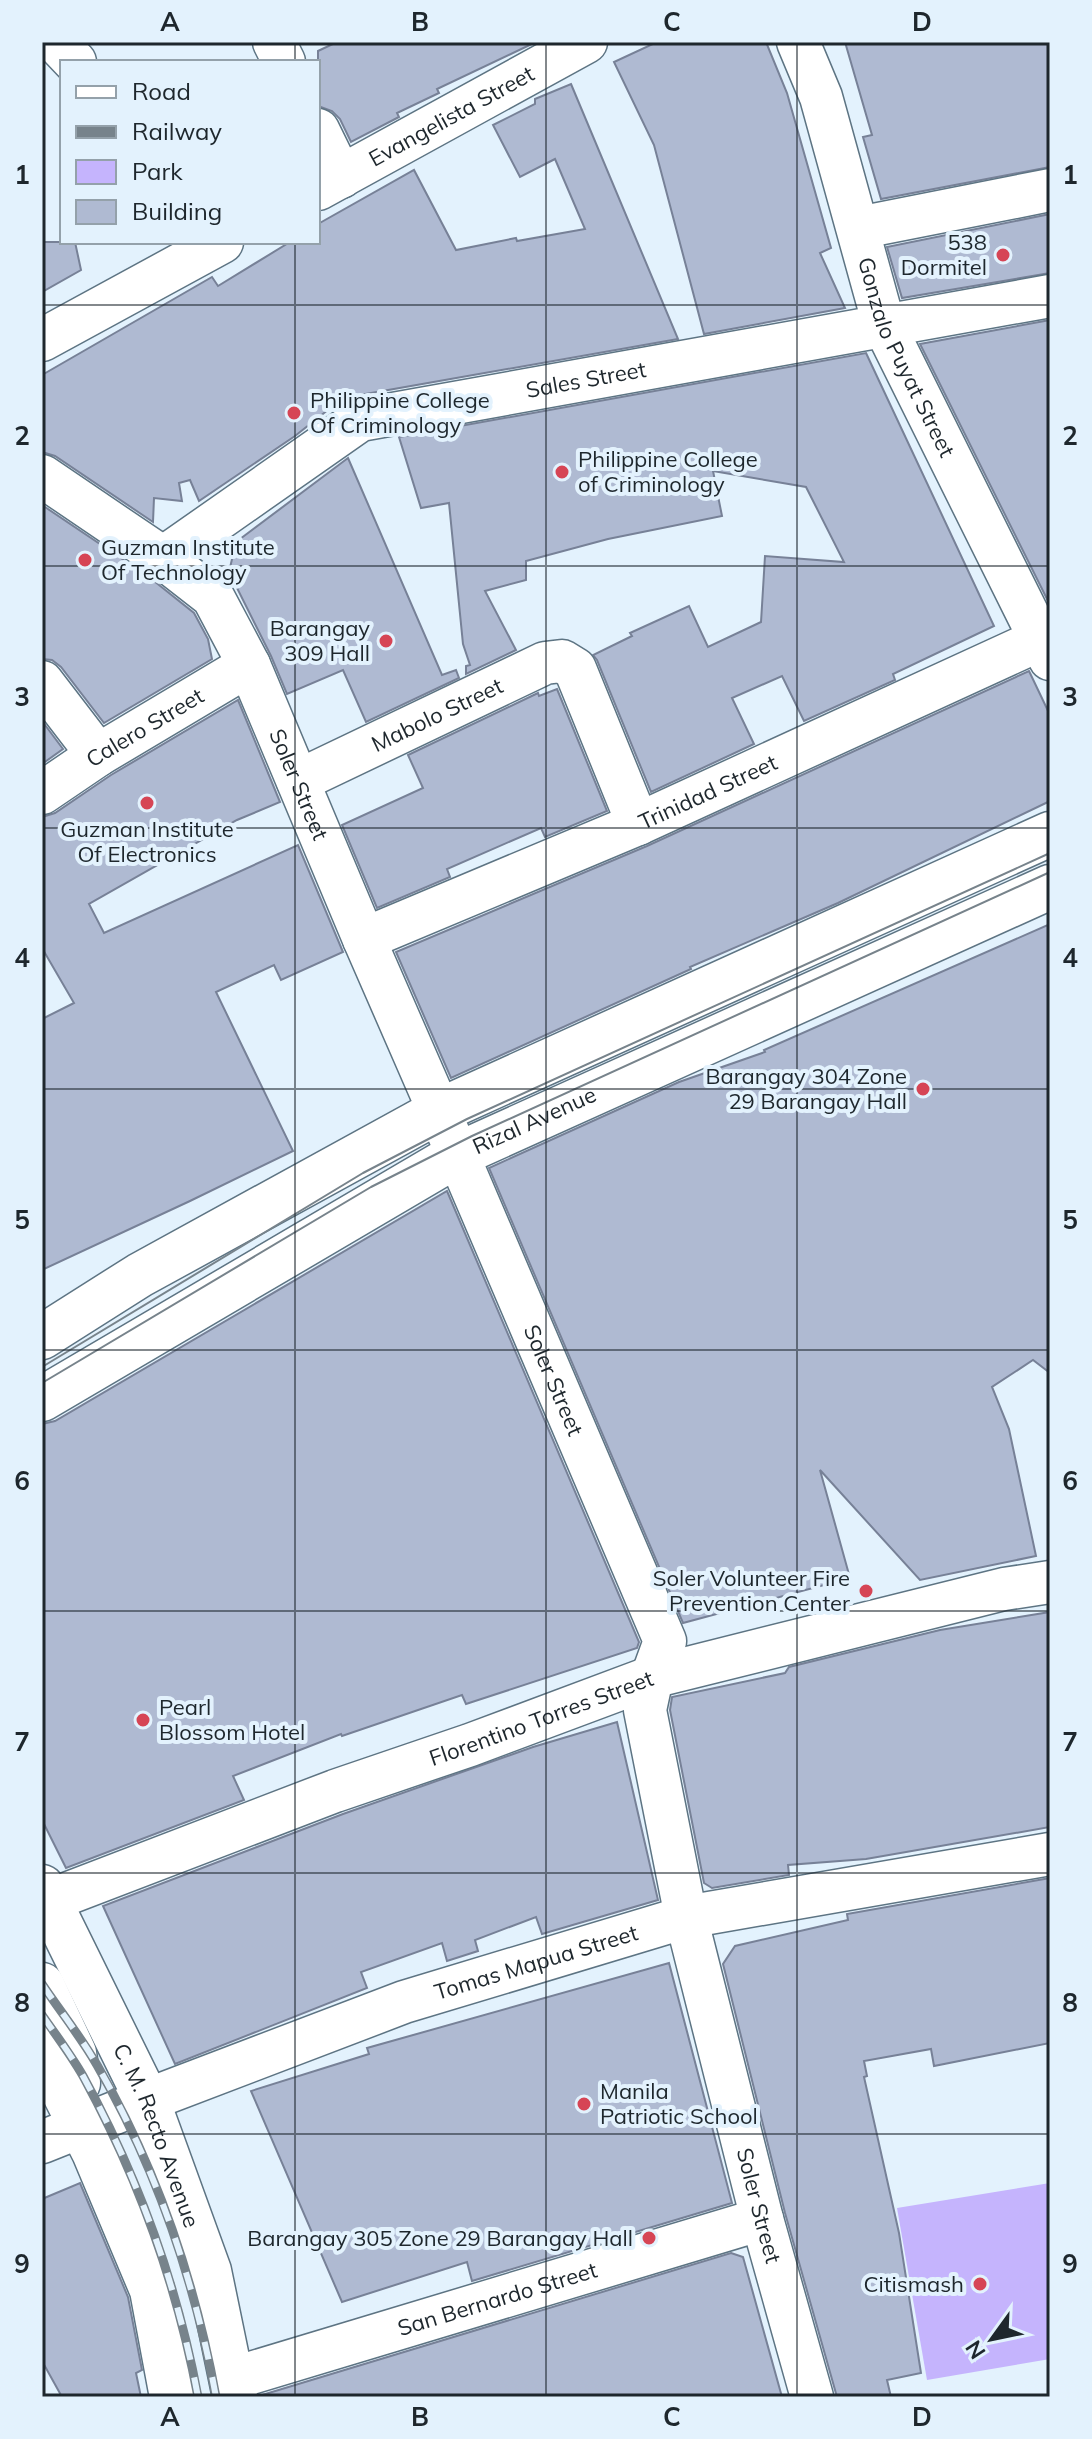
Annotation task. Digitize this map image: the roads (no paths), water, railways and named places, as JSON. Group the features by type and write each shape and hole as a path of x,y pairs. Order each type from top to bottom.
{"main road":[{"path":"42,1337 140,1275 439,1111 1050,834"},
{"name":"Rizal Avenue","path":"42,1399 457,1155 1050,887"},
{"name":"C. M. Recto Avenue","path":"45,1894 147,2100 209,2271 233,2388"},
{"name":"C. M. Recto Avenue","path":"42,1985 74,2053 82,2125"},
{"name":"C. M. Recto Avenue","path":"42,2049 82,2125 152,2290 172,2397"}],"street":[{"path":"56,42 73,60"},
{"path":"274,42 283,60"},
{"name":"Evangelista Street","path":"330,183 522,58 586,42"},
{"name":"Gonzalo Puyat Street","path":"798,42 821,97 884,325 1047,645"},
{"path":"320,139 330,183"},
{"path":"858,228 1050,190"},
{"path":"42,340 203,246"},
{"name":"Sales Street","path":"163,558 360,420 1050,296"},
{"name":"Soler Street","path":"42,476 163,558 213,597 249,665 665,1641 652,1677 645,1710 686,1917 762,2219 812,2397"},
{"name":"Trinidad Street","path":"364,939 638,824 1047,645"},
{"name":"Mabolo Street","path":"298,781 545,663 562,661 575,669 638,824"},
{"name":"Calero Street","path":"42,793 98,755 249,665"},
{"path":"42,682 98,755"},
{"name":"Florentino Torres Street","path":"45,1894 470,1745 652,1677 1004,1589 1050,1582"},
{"name":"Tomas Mapua Street","path":"42,2142 404,2002 686,1917 1050,1854"},
{"name":"San Bernardo Street","path":"233,2388 762,2219"}],"tram line":[{"path":"42,1367 363,1173 467,1119 1050,853"},
{"path":"42,1383 371,1187 472,1136 1050,872"}],"railway":[{"path":"42,1984 97,2065 138,2144 185,2268 216,2397"},
{"path":"42,2015 83,2076 138,2192 167,2272 198,2397"}],"place":[{"name":"538 Dormitel","path":"1003,255"},
{"name":"Philippine College Of Criminology","path":"294,413"},
{"name":"Philippine College of Criminology","path":"562,472"},
{"name":"Guzman Institute Of Technology","path":"85,560"},
{"name":"Barangay 309 Hall","path":"386,641"},
{"name":"Guzman Institute Of Electronics","path":"147,803"},
{"name":"Barangay 304 Zone 29 Barangay Hall","path":"923,1089"},
{"name":"Soler Volunteer Fire Prevention Center","path":"866,1591"},
{"name":"Pearl Blossom Hotel","path":"143,1720"},
{"name":"Manila Patriotic School","path":"584,2104"},
{"name":"Barangay 305 Zone 29 Barangay Hall","path":"649,2238"},
{"name":"Citismash","path":"980,2284"}]}
